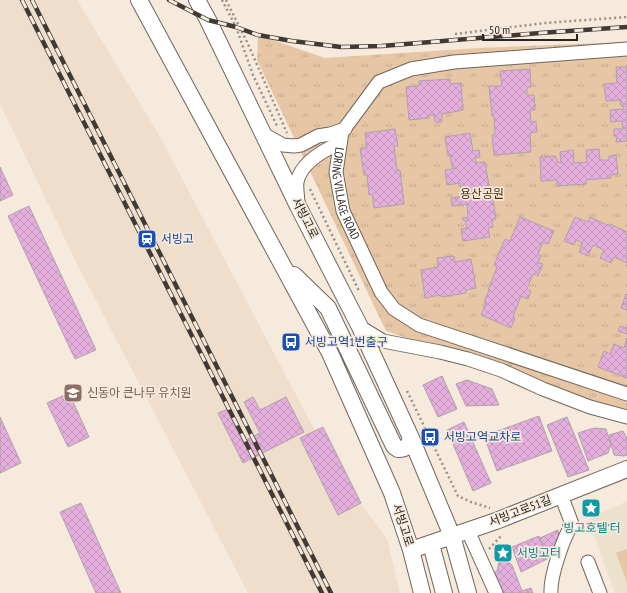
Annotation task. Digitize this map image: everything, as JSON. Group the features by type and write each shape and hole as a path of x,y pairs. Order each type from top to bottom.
{"main road":[{"name":"서빙고로","path":"137,0 283,264 330,353 392,493 411,550 422,593"},
{"name":"서빙고로","path":"197,1 208,20 298,206 360,327 411,438 452,536 468,593"},
{"name":"서빙고로","path":"283,264 328,308 394,446 398,449 403,449 409,445 411,438"},
{"name":"서빙고로51길","path":"411,550 496,521 627,469"},
{"path":"431,544 444,593"}],"street":[{"name":"LORING VILLAGE ROAD","path":"627,49 454,62 411,69 379,82 342,132 336,172 343,211 381,292 394,309 419,325 627,394"},
{"path":"265,136 283,145 294,146 301,145 318,136 345,129"},
{"path":"298,206 297,181 305,165 328,148 340,143"},
{"path":"360,327 383,341 468,359 500,370 590,408 627,417"},
{"path":"550,593 550,584 562,546 572,524 560,495"},
{"path":"468,531 496,593"},
{"path":"588,562 600,593"}],"path":[{"path":"222,0 236,27 253,75 278,128 289,139 284,125 226,0"},
{"path":"455,34 545,23 627,17"},
{"path":"458,496 493,509"},
{"path":"481,558 501,536"}],"shaded area":[{"path":"0,0 77,0 158,133 314,429 361,504 387,539 400,593 248,593 78,266 0,104"},
{"path":"627,501 627,593 615,593 588,519"}],"green space":[{"name":"용산공원","path":"258,35 325,58 478,48 627,42 627,409 602,405 386,331 257,60"},
{"path":"627,549 627,583 616,553"}],"building":[{"path":"616,67 627,67 627,141 616,142 617,136 614,136 614,129 623,129 622,121 611,122 610,110 624,109 623,106 621,106 620,100 606,101 604,84 617,83"},
{"path":"530,69 531,87 527,87 527,95 534,95 535,110 530,110 531,122 536,121 537,132 530,133 531,152 494,155 492,135 495,134 494,116 492,116 489,86 502,86 500,71"},
{"path":"450,79 450,84 461,83 463,110 442,114 442,122 435,122 434,115 429,115 429,118 409,120 406,87 419,86 419,81"},
{"path":"395,129 398,146 394,146 397,170 400,170 404,204 374,208 372,194 369,195 367,175 364,175 360,148 367,148 365,133"},
{"path":"470,133 473,151 479,150 480,157 475,158 476,163 485,162 489,186 483,188 491,187 496,219 492,220 493,227 488,228 490,237 463,241 461,229 467,228 465,220 462,218 468,217 467,204 452,206 451,198 465,196 464,189 461,189 460,183 447,185 445,170 457,167 452,167 445,137"},
{"path":"599,149 600,160 609,160 609,156 616,155 618,174 611,175 611,178 586,180 586,184 557,186 557,180 541,181 540,157 555,156 558,162 561,163 560,152 573,150 574,163 587,162 586,150"},
{"path":"0,167 13,195 0,201"},
{"path":"29,206 96,350 75,359 8,216"},
{"path":"520,217 554,231 548,244 543,242 538,254 541,256 538,263 543,264 538,276 533,274 527,289 531,291 528,299 521,296 513,317 515,318 511,328 481,315 486,303 484,302 488,290 497,267 494,265 505,239 510,241"},
{"path":"575,217 588,222 590,217 609,226 610,224 627,232 627,263 614,257 611,263 600,258 604,250 593,245 588,256 579,252 583,243 576,240 574,245 564,241"},
{"path":"454,256 455,262 471,259 476,288 466,290 466,293 425,298 421,270 439,267 437,258"},
{"path":"626,294 627,295 627,310 621,308"},
{"path":"620,326 627,328 627,334 618,331"},
{"path":"627,338 627,378 598,367 604,351 610,354 614,344 624,348"},
{"path":"442,376 457,409 438,417 423,385"},
{"path":"467,380 492,389 499,405 466,406 456,384"},
{"path":"69,393 89,437 68,447 47,403"},
{"path":"253,397 260,410 286,397 304,432 243,463 218,413 228,409 244,441 260,433 244,402"},
{"path":"539,416 552,451 497,471 484,436"},
{"path":"0,417 21,463 0,473"},
{"path":"567,417 589,470 568,477 547,425"},
{"path":"464,422 491,483 473,491 447,430"},
{"path":"323,427 361,503 338,515 300,438"},
{"path":"594,428 606,429 611,445 608,453 588,461 578,433"},
{"path":"623,431 627,438 627,455 614,455 609,435"},
{"path":"81,503 121,593 96,593 60,512"},
{"path":"558,530 561,542 555,550 545,553 540,538"},
{"path":"539,536 547,559 521,572 512,547"},
{"path":"506,560 512,565 522,591 531,588 533,593 500,593 493,573 497,571 499,562"}],"railway":[{"path":"22,0 322,593"},
{"path":"32,0 331,593"},
{"path":"169,0 208,20 236,27 258,35 341,47 382,46 627,27"}],"place":[{"name":"서빙고","path":"147,239"},
{"name":"서빙고역1번출구","path":"291,342"},
{"name":"신동아 큰나무 유치원","path":"73,393"},
{"name":"서빙고역교차로","path":"430,437"},
{"name":"'빙고호텔'터","path":"591,508"},
{"name":"서빙고터","path":"503,553"}]}
